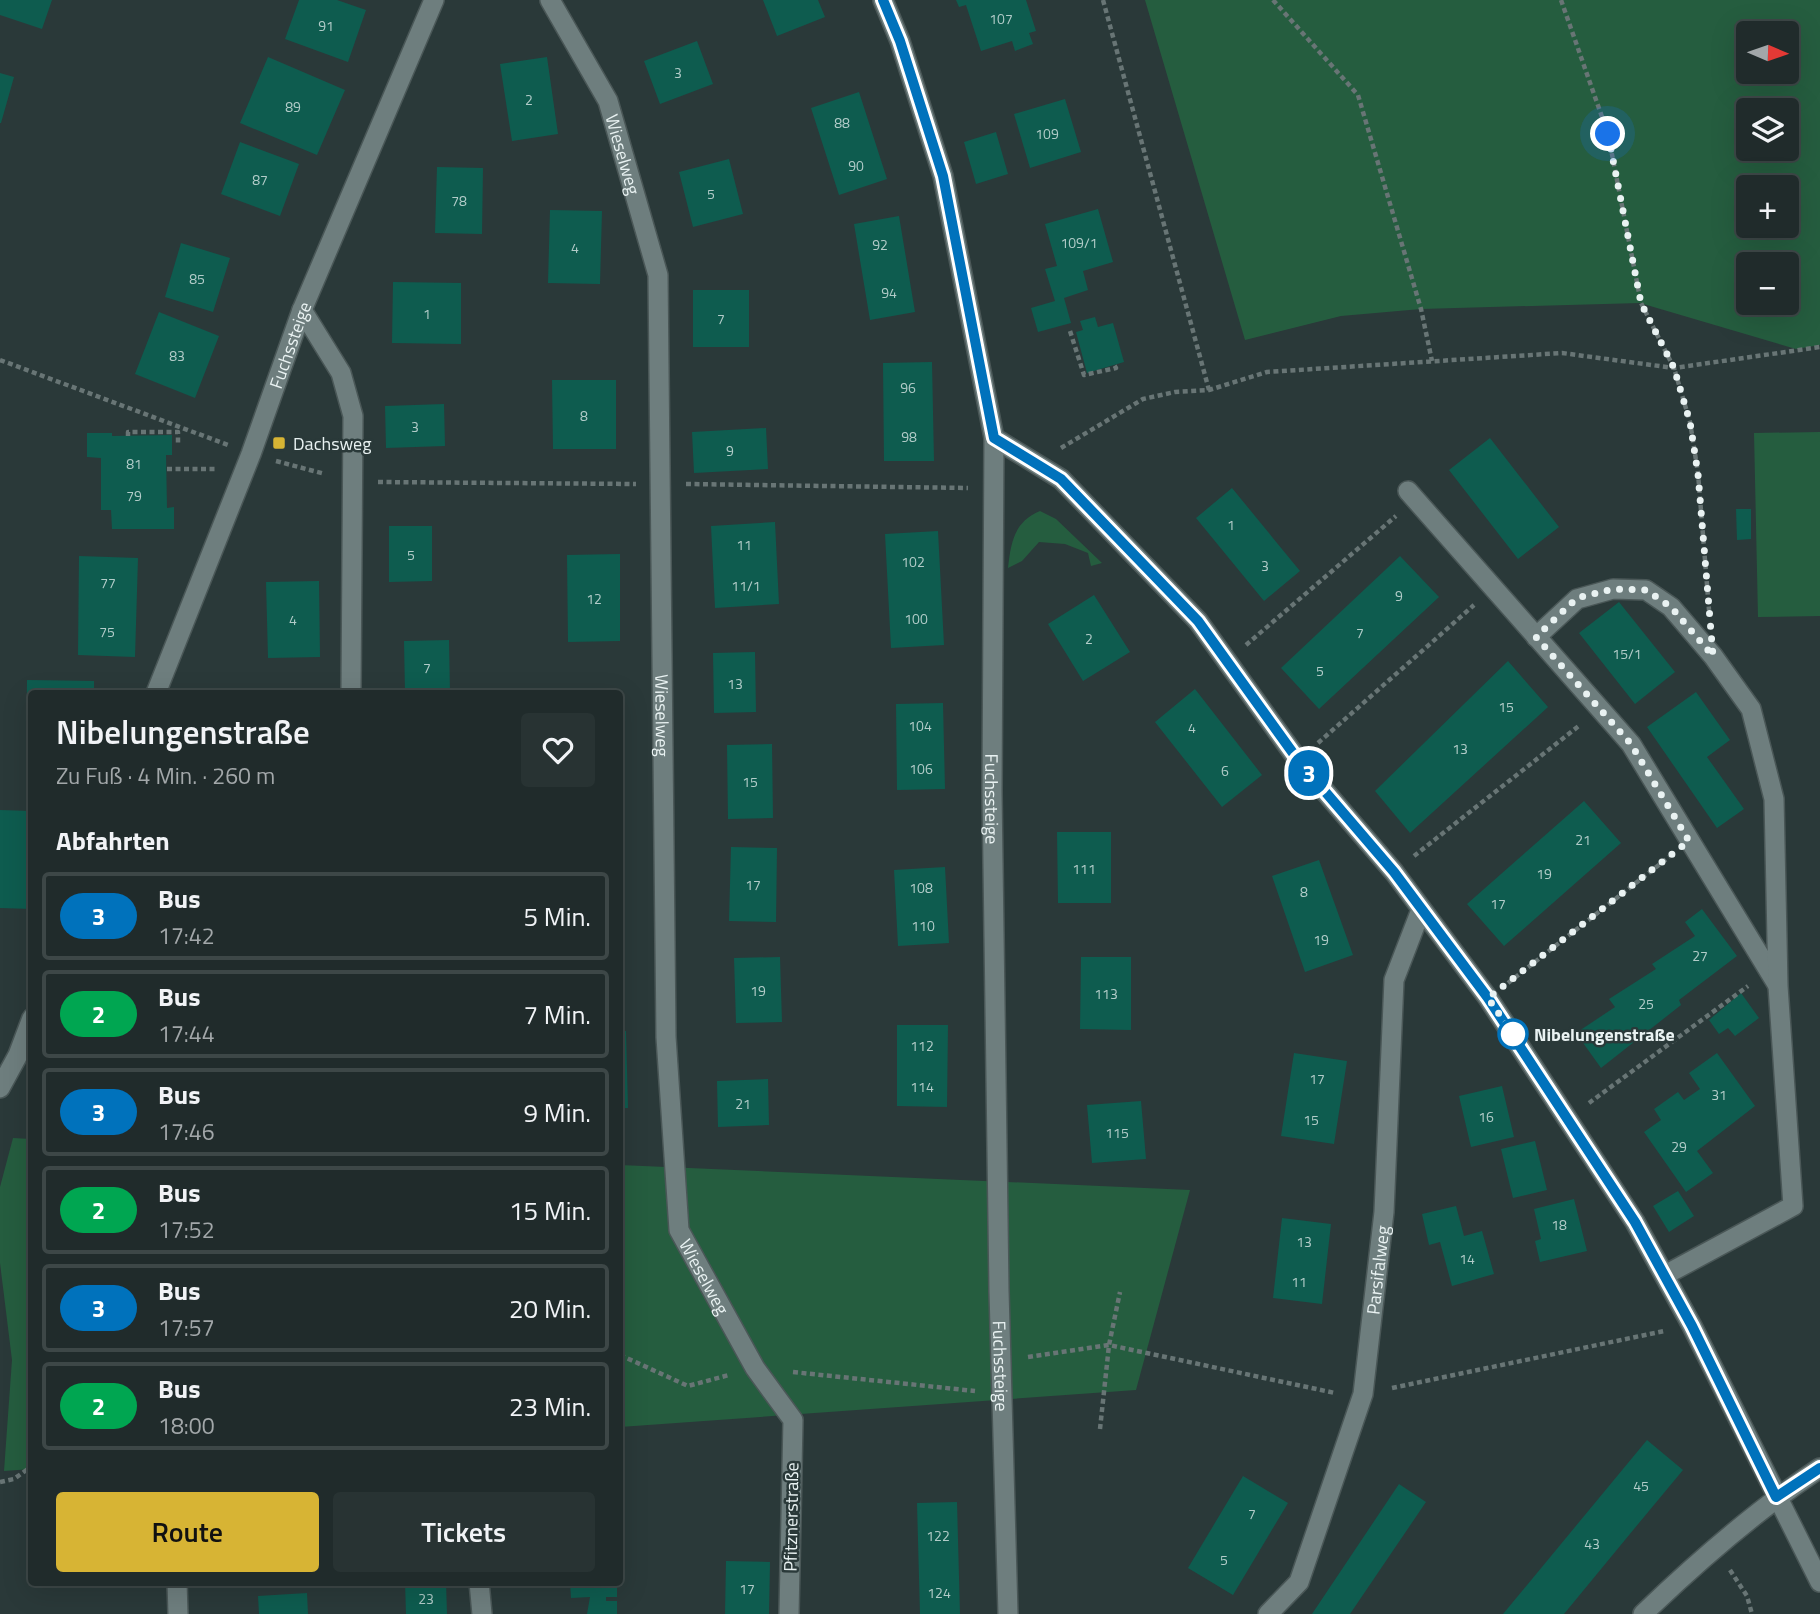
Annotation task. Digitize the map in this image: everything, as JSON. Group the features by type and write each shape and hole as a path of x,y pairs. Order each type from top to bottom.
{"street":[{"name":"Fuchssteige","path":"157,690 251,454 302,310 434,0"},
{"name":"Wieselweg","path":"550,0 608,101 658,275 666,1037 679,1230 755,1368 793,1420"},
{"name":"Fuchssteige","path":"883,0 900,41 943,176 994,438 992,792 1008,1614"},
{"path":"302,310 341,373 353,416 351,690"},
{"path":"994,438 1061,479 1198,621 1298,760 1394,872 1488,998 1569,1117 1664,1275 1820,1582"},
{"path":"1412,496 1631,744 1773,978"},
{"path":"1536,637 1577,598 1613,589 1646,590 1671,607 1713,656 1751,709 1774,799 1773,978 1793,1206 1664,1275"},
{"name":"Parsifalweg","path":"1268,1614 1299,1582 1363,1394 1384,1212 1394,980 1421,910"},
{"path":"0,1088 18,1055 28,1029"},
{"name":"Pfitznerstraße","path":"789,1614 793,1420"},
{"path":"1643,1614 1714,1546 1776,1497 1820,1468"},
{"path":"177,1586 178,1614"},
{"path":"479,1586 482,1614"}],"path":[{"path":"1103,0 1209,390"},
{"path":"1273,0 1357,94 1421,309 1432,361"},
{"path":"1561,0 1608,134 1641,303 1674,368 1690,422 1698,474 1713,656"},
{"path":"1070,331 1080,353 1084,375 1115,368 1114,365"},
{"path":"1034,464 1143,400 1175,392 1209,390 1266,372 1562,353 1674,368 1820,347"},
{"path":"0,360 251,454 352,481"},
{"path":"128,436 128,432 178,432 178,446"},
{"path":"167,468 223,469"},
{"path":"380,482 613,484"},
{"path":"678,484 993,488"},
{"path":"1227,661 1412,496"},
{"path":"1298,760 1493,588"},
{"path":"1394,872 1600,709"},
{"path":"1488,998 1689,841"},
{"path":"1569,1117 1773,978"},
{"path":"1100,1429 1109,1345 1121,1292"},
{"path":"1002,1360 1109,1345 1352,1396 1692,1326"},
{"path":"623,1355 688,1386 755,1368 1004,1394"},
{"path":"0,1482 14,1479 28,1469"},
{"path":"1714,1546 1747,1596 1752,1614"}],"green space":[{"path":"1145,0 1820,0 1820,345 1796,349 1640,303 1421,309 1341,316 1245,340"},
{"path":"1820,432 1820,616 1758,617 1754,433"},
{"path":"1040,511 1056,519 1102,563 1091,566 1088,553 1065,544 1039,542 1022,561 1008,568 1015,534 1024,521"},
{"path":"13,1138 28,1139 28,1469 4,1471 12,1360 0,1263 0,1187"},
{"path":"623,1165 1190,1190 1136,1390 623,1427"}],"building":[{"path":"0,0 52,0 42,29 0,15"},
{"path":"299,0 337,0 366,10 348,62 285,39"},
{"path":"763,0 818,0 825,17 777,36"},
{"path":"956,0 1026,0 1036,31 1029,33 1033,44 1015,51 1012,41 981,51 966,5 959,7"},
{"path":"697,41 713,84 660,104 644,61"},
{"path":"268,57 345,90 317,155 240,123"},
{"path":"547,57 558,134 512,141 500,64"},
{"path":"0,73 14,77 1,123 0,123"},
{"path":"859,92 887,179 839,195 811,108"},
{"path":"1065,99 1081,152 1030,168 1014,114"},
{"path":"996,132 1008,174 976,184 964,142"},
{"path":"240,142 299,164 280,216 221,194"},
{"path":"729,159 743,214 693,227 679,172"},
{"path":"437,167 483,168 482,234 435,233"},
{"path":"1098,209 1113,262 1083,271 1088,290 1064,298 1071,323 1038,332 1031,308 1055,301 1045,269 1057,266 1045,224"},
{"path":"550,210 602,211 600,284 548,283"},
{"path":"899,216 915,312 870,320 854,224"},
{"path":"181,243 230,258 213,312 165,297"},
{"path":"393,282 461,283 461,344 392,343"},
{"path":"693,290 749,290 749,347 693,347"},
{"path":"159,312 219,336 195,398 135,374"},
{"path":"1095,317 1098,327 1113,323 1124,362 1087,373 1076,332 1083,330 1080,321"},
{"path":"932,362 934,461 884,461 883,363"},
{"path":"552,380 616,380 616,449 553,449"},
{"path":"444,404 445,446 386,448 385,406"},
{"path":"766,428 768,469 694,473 692,432"},
{"path":"87,433 112,433 112,436 172,435 172,455 166,455 167,508 174,507 174,529 112,529 111,510 101,510 101,458 87,457"},
{"path":"1490,438 1559,527 1518,559 1449,470"},
{"path":"1232,488 1300,571 1264,601 1196,518"},
{"path":"1736,509 1751,509 1751,539 1737,540"},
{"path":"775,522 779,604 715,608 711,526"},
{"path":"389,526 432,526 432,581 389,582"},
{"path":"938,531 944,645 891,648 885,534"},
{"path":"620,554 620,641 568,642 567,555"},
{"path":"79,556 138,558 135,657 78,655"},
{"path":"1400,556 1439,597 1319,709 1281,668"},
{"path":"319,581 320,657 268,658 266,582"},
{"path":"1094,595 1130,652 1083,681 1048,624"},
{"path":"1619,602 1675,672 1635,704 1579,633"},
{"path":"449,640 450,690 405,690 404,641"},
{"path":"755,652 756,712 714,713 713,653"},
{"path":"1508,661 1548,707 1410,833 1375,791"},
{"path":"27,680 94,681 94,690 28,690 26,779"},
{"path":"1195,689 1262,775 1222,807 1155,722"},
{"path":"1696,692 1730,740 1707,757 1744,809 1717,828 1647,727"},
{"path":"943,703 945,789 897,790 896,704"},
{"path":"772,744 773,818 728,819 727,745"},
{"path":"1584,801 1621,843 1504,946 1467,904"},
{"path":"0,810 28,811 28,909 0,908"},
{"path":"1057,832 1111,832 1111,903 1058,903"},
{"path":"731,847 777,848 776,922 729,921"},
{"path":"1319,860 1353,955 1305,972 1272,876"},
{"path":"945,867 949,943 898,946 894,870"},
{"path":"1702,909 1737,956 1679,1000 1681,1005 1601,1068 1576,1033 1615,1007 1609,999 1656,969 1652,964 1695,936 1685,922"},
{"path":"780,957 782,1022 736,1023 734,958"},
{"path":"1081,957 1131,957 1131,1030 1080,1029"},
{"path":"1741,993 1759,1018 1735,1036 1728,1028 1719,1034 1709,1020"},
{"path":"897,1025 948,1025 947,1107 897,1106"},
{"path":"623,1031 626,1031 628,1108 623,1108"},
{"path":"1294,1053 1347,1061 1334,1144 1281,1136"},
{"path":"1717,1053 1755,1106 1697,1151 1713,1173 1686,1192 1644,1132 1661,1120 1654,1109 1678,1092 1684,1100 1700,1089 1689,1073"},
{"path":"768,1079 769,1125 718,1127 717,1081"},
{"path":"1502,1086 1514,1137 1471,1147 1459,1096"},
{"path":"1141,1101 1146,1159 1092,1163 1087,1105"},
{"path":"1535,1141 1547,1190 1513,1198 1501,1149"},
{"path":"1678,1191 1694,1216 1669,1232 1653,1206"},
{"path":"1574,1199 1587,1251 1540,1262 1535,1241 1541,1239 1534,1209"},
{"path":"1456,1206 1464,1236 1482,1231 1494,1274 1452,1286 1440,1242 1429,1245 1422,1214"},
{"path":"1282,1218 1331,1224 1322,1304 1273,1298"},
{"path":"1647,1440 1683,1470 1564,1614 1503,1614"},
{"path":"1243,1476 1288,1503 1233,1595 1188,1568"},
{"path":"1399,1484 1426,1502 1350,1614 1312,1614"},
{"path":"957,1502 960,1614 920,1614 917,1503"},
{"path":"726,1561 770,1562 769,1614 725,1614"},
{"path":"405,1586 446,1586 447,1614 406,1614"},
{"path":"570,1586 617,1586 617,1597 606,1597 606,1601 617,1601 617,1614 587,1614 590,1597 571,1598"},
{"path":"307,1593 308,1614 259,1614 258,1596"}],"bus line":[{"name":"3","path":"883,0 900,41 943,176 994,438 1061,479 1198,621 1298,760 1394,872 1488,998 1569,1117 1635,1222 1692,1326 1776,1497 1820,1468"}],"place":[{"name":"Dachsweg","path":"279,443"},
{"name":"Nibelungenstraße","path":"1513,1034"}],"route":[{"path":"1513,1034 1488,998 1689,841 1631,744 1536,637 1577,598 1613,589 1646,590 1671,607 1713,656 1698,474 1690,422 1674,368 1641,303 1608,134"}]}
